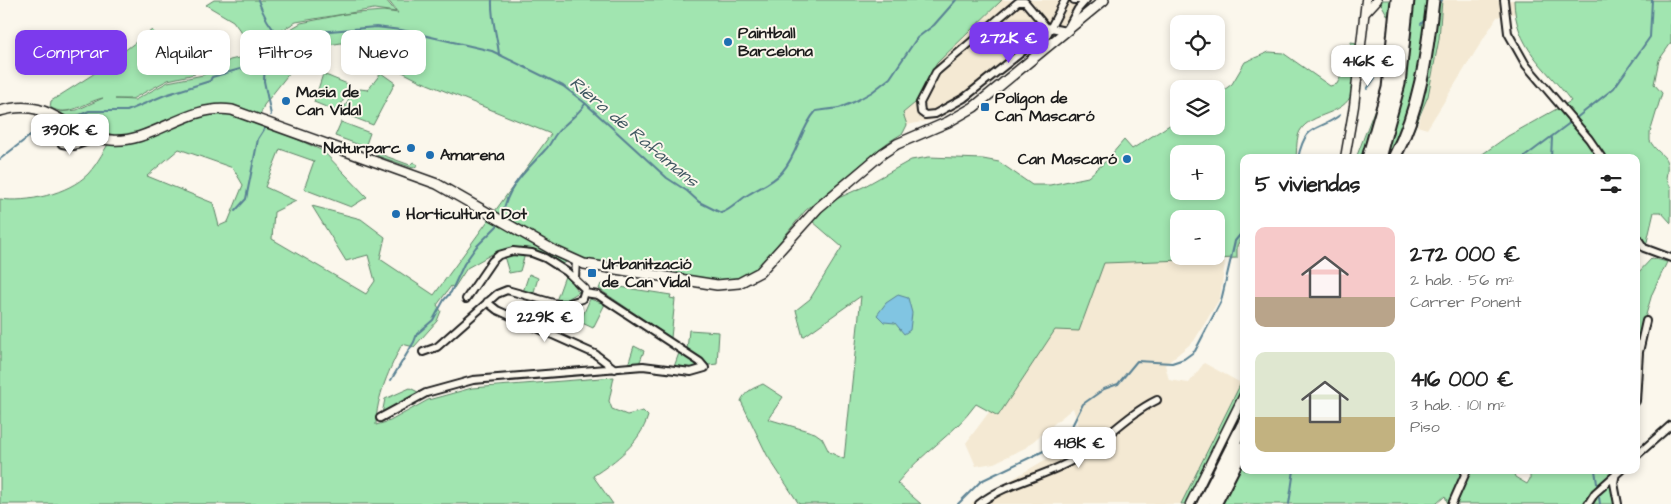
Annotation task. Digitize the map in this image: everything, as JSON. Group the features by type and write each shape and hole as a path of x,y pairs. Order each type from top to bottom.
{"highway":[{"path":"1380,154 1399,84 1402,16 1398,0"},
{"path":"1369,154 1388,88 1402,16 1408,0"},
{"path":"1396,154 1420,92 1426,63 1433,0"},
{"path":"1203,504 1240,431"},
{"path":"1215,504 1240,455"}],"main road":[{"path":"0,111 22,106 36,108 52,114 97,138 121,140 207,110 232,110 437,184 572,260 602,269 704,284 731,285 749,280 770,262 818,208 883,153 897,144 968,111 1104,0"}],"street":[{"path":"1034,58 1065,0"},
{"path":"1074,0 1084,0"},
{"path":"1051,29 964,98 936,114 921,112 920,103 936,72 1018,2 1025,2 1046,27 1066,31 1070,20 1084,0"},
{"path":"1346,154 1354,106 1366,0"},
{"path":"1365,13 1377,0"},
{"path":"1504,0 1508,33 1526,65 1554,96 1599,154"},
{"path":"36,108 54,133 66,145 74,146 97,138"},
{"path":"1640,242 1644,248 1671,258"},
{"path":"466,299 492,261 506,253 518,251 532,253 565,270 585,289 585,293"},
{"path":"565,270 572,260"},
{"path":"572,260 575,278"},
{"path":"423,352 436,347 450,337 487,302 506,290 557,304 579,300 585,293"},
{"path":"380,418 426,394 473,380 650,366 691,372 705,368 676,346 598,295 585,293"},
{"path":"487,302 497,310 595,354 615,370"},
{"path":"1640,347 1646,320"},
{"path":"979,504 1004,488 1071,462 1093,448 1140,410 1157,400"},
{"path":"1190,504 1240,403"},
{"path":"1640,452 1671,425"},
{"path":"1452,504 1465,474"},
{"path":"1588,504 1595,493 1616,474"},
{"path":"1617,474 1614,484 1618,504"}],"shaded area":[{"path":"1002,0 1093,0 980,92 955,110 936,119 907,125 903,113 915,103 936,64"},
{"path":"1442,0 1514,0 1516,13 1497,17 1427,129 1417,126 1428,96 1439,39"},
{"path":"1105,256 1170,256 1170,265 1225,265 1220,298 1194,341 1165,365 1169,380 1189,383 1204,363 1240,382 1181,504 970,504 1082,438 1073,408 1025,448 994,463 976,466 966,443"}],"green space":[{"path":"214,0 386,0 396,12 374,9 296,22 282,30 240,31 233,21 206,5"},
{"path":"388,0 1002,0 937,63 915,103 903,113 907,125 903,133 887,143 805,211 760,266 745,276 724,281 628,270 574,256 562,265 540,253 512,249 492,254 467,268 454,288 451,286 437,305 441,311 437,321 414,347 402,344 381,393 376,425 390,421 428,400 472,388 614,377 609,401 612,409 627,415 643,411 648,416 633,443 618,458 593,476 613,504 0,504 0,199 22,200 47,196 70,187 88,174 114,135 86,127 59,112 77,110 103,98 63,111 50,107 51,101 92,75 127,75 127,49 137,41 137,75 190,75 168,80 132,99 115,99 135,100 168,82 203,75 230,75 230,60 240,58 240,75 288,75 264,105 258,121 323,151 367,197 351,207 304,189 314,161 280,149 265,187 296,201 274,212 272,239 366,294 375,281 368,255 346,261 312,206 361,219 385,237 380,259 434,295 551,134 408,75 426,75 426,30 341,30 341,43 331,45 331,30 289,30 301,23 345,14 383,11 398,13","holes":["179,149 233,168 243,185 228,222 219,226 213,203 147,176"]},
{"path":"1379,0 1442,0 1439,39 1428,96 1403,154 1358,154 1382,90 1389,18"},
{"path":"1514,0 1671,0 1671,43 1659,60 1654,84 1662,93 1650,133 1650,141 1666,160 1666,178 1671,188 1671,223 1661,212 1654,212 1646,246 1640,235 1640,154 1483,154 1508,136 1571,101 1533,55 1520,31"},
{"path":"1351,42 1357,43 1352,93 1342,106 1305,125 1300,131 1297,140 1296,154 1240,154 1240,240 1237,246 1237,258 1225,258 1225,210 1170,210 1170,261 1104,263 1079,331 1055,330 998,416 976,404 957,426 916,462 897,483 921,504 799,504 767,455 741,401 747,392 763,384 783,397 768,419 815,433 822,438 829,452 844,459 861,296 803,337 796,310 810,299 842,247 812,221 834,200 863,187 911,160 929,157 983,159 999,162 1032,185 1050,185 1088,177 1105,162 1124,140 1132,149 1170,125 1170,135 1225,135 1225,89 1232,84 1245,62 1269,52 1283,53 1330,86 1337,84 1350,57"},
{"path":"323,75 350,85 338,112 314,102"},
{"path":"379,75 384,75 395,83 373,125 342,113 351,94 357,96 360,89 368,90"},
{"path":"341,122 370,133 365,147 335,136"},
{"path":"69,125 91,139 73,145 65,143 57,134"},
{"path":"377,153 410,165 413,162 418,165 413,168 375,155"},
{"path":"519,253 525,254 520,271 509,273 504,256"},
{"path":"1652,258 1667,262 1652,294 1640,335 1640,271"},
{"path":"529,274 538,278 533,295 523,292"},
{"path":"565,276 579,292 566,300 556,301"},
{"path":"601,284 671,295 670,298 675,299 671,338 599,289"},
{"path":"590,299 605,304 593,328 580,322"},
{"path":"689,330 719,332 717,364 709,365 687,350"},
{"path":"634,346 644,351 639,364 628,365"},
{"path":"679,353 696,363 698,367 691,369 674,367"},
{"path":"1240,385 1240,474 1514,474 1515,477 1527,484 1530,474 1615,474 1614,504 1448,504 1445,496 1436,504 1181,504"},
{"path":"410,388 420,393 382,414 385,399"}],"water":[{"path":"898,295 908,298 912,313 910,330 904,334 895,323 884,322 877,315 886,303"}],"waterway":[{"path":"258,0 274,30"},
{"path":"492,0 493,20 499,54"},
{"name":"Riera de Rafamans","path":"67,121 89,111 127,111 165,95 210,81 212,77 279,58 294,44 318,32 376,27 401,30 492,51 563,86 585,103 667,178 687,191 699,202 721,213 770,182 782,172 816,111 839,108 854,102 872,92 890,78 917,38 934,25 956,0"},
{"path":"1439,3 1442,0"},
{"path":"1575,119 1614,88 1650,37 1652,0"},
{"path":"1421,24 1425,19"},
{"path":"264,75 271,115"},
{"path":"1367,89 1375,78"},
{"path":"503,214 505,204 513,187 547,148 556,134 585,104"},
{"path":"1299,154 1308,133 1340,115"},
{"path":"1528,154 1571,122"},
{"name":"Riera de Rafamans","path":"0,159 35,132 48,128"},
{"path":"235,211 246,199 258,139 265,128"},
{"path":"1551,154 1552,138"},
{"path":"391,380 417,334 433,320 444,300 451,292 464,264 476,247 497,226"},
{"path":"958,504 981,481 1054,446 1073,424 1083,404 1104,389 1118,384 1137,361 1172,363 1184,359 1195,351 1221,301 1235,241 1240,235"},
{"path":"1289,504 1293,474"},
{"path":"1596,474 1600,504"}],"place":[{"name":"Paintball Barcelona","path":"728,42"},
{"name":"Masia de Can Vidal","path":"286,101"},
{"name":"Polígon de Can Mascaró","path":"985,107"},
{"name":"Naturparc","path":"411,148"},
{"name":"Amarena","path":"430,155"},
{"name":"Can Mascaró","path":"1127,159"},
{"name":"Horticultura Dot","path":"396,214"},
{"name":"Urbanització de Can Vidal","path":"592,273"}]}
